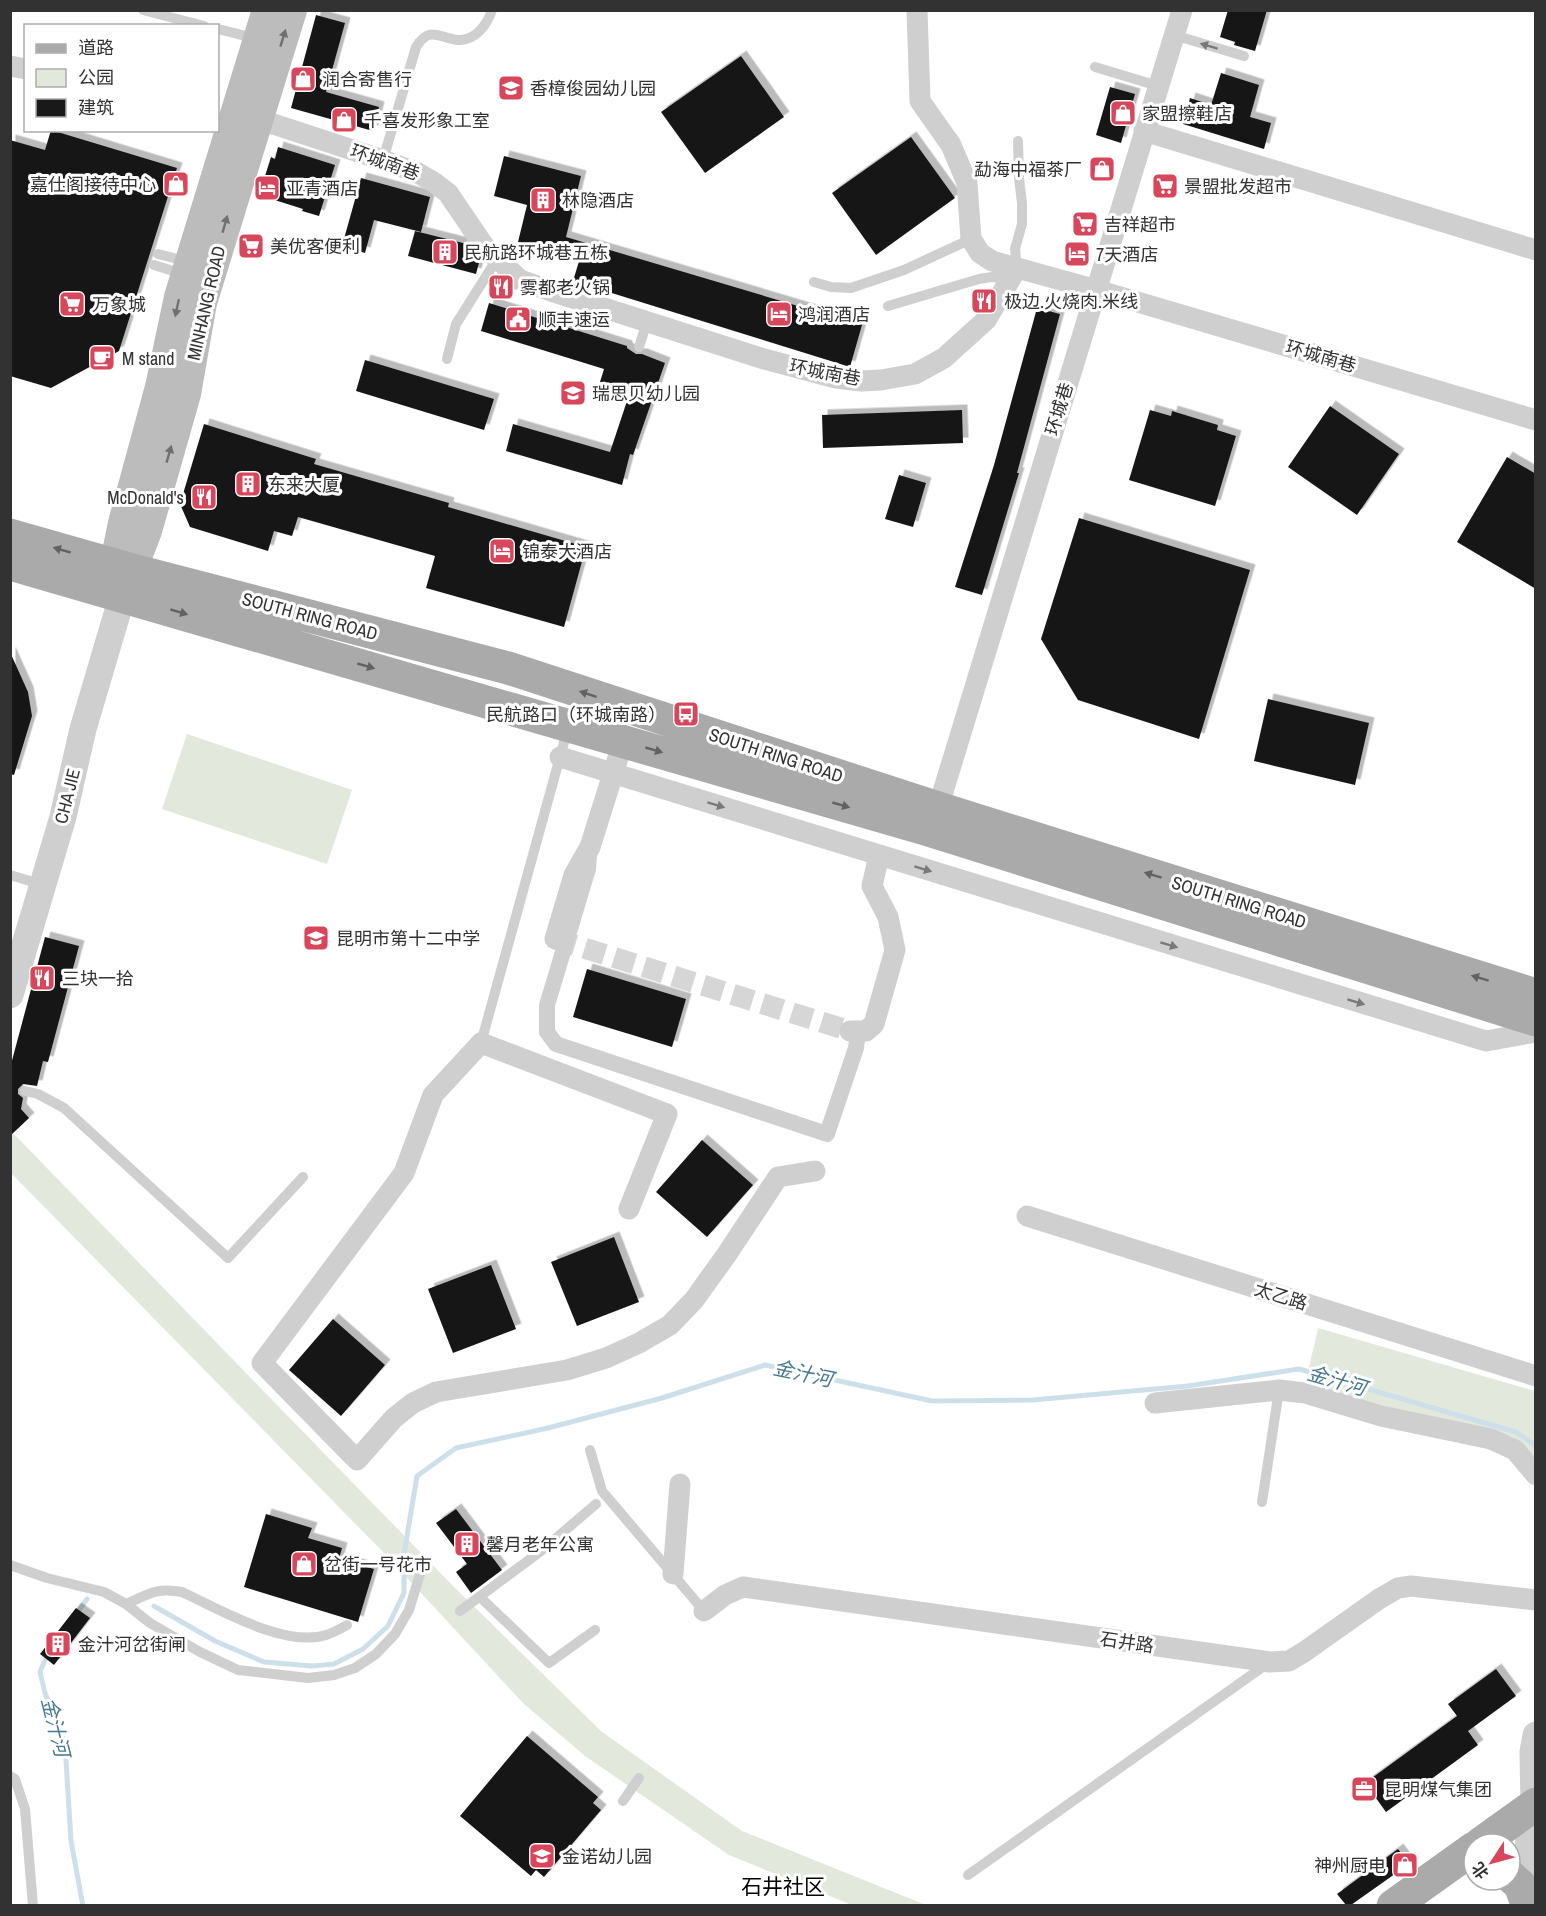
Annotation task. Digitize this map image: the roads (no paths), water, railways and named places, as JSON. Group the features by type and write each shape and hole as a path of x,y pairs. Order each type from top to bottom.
{"main road":[{"name":"MINHANG ROAD","path":"120,581 123,523 160,387 179,297 267,10"},
{"name":"MINHANG ROAD","path":"120,581 147,531 186,394 236,116 292,10"},
{"name":"SOUTH RING ROAD","path":"10,535 120,581 569,725 925,829 1536,1020"},
{"name":"SOUTH RING ROAD","path":"10,564 120,581 508,668 938,808 1536,995"},
{"path":"1506,1832 1530,1821"},
{"path":"1393,1905 1462,1856"},
{"path":"1426,1905 1462,1881"}],"street":[{"path":"917,10 920,101 951,145 967,183 971,239 980,253 1014,274"},
{"name":"环城巷","path":"938,808 1182,10"},
{"name":"环城南巷","path":"236,116 383,160 418,173 448,193 484,246 520,280 764,359 836,378 861,381 881,380 915,374 944,358 986,320 1014,274 1096,290 1536,420"},
{"path":"1144,131 1536,250"},
{"name":"CHA JIE","path":"10,946 20,878 50,813 70,726 120,581"},
{"name":"CHA JIE","path":"10,995 63,817 120,581"},
{"path":"555,939 574,875 590,847 623,741"},
{"path":"560,757 1486,1041 1536,1032"},
{"path":"590,847 588,870 547,1005 547,1032 556,1044 827,1134 856,1048 854,1032 866,1031 874,1024 895,950 888,917 872,886 879,855"},
{"path":"629,1209 667,1114 481,1043 433,1095 404,1173 262,1363 357,1460 394,1418 413,1403 436,1392 567,1370 606,1358 670,1325 693,1300 728,1254 778,1177 815,1171"},
{"name":"太乙路","path":"1027,1216 1536,1376"},
{"path":"1155,1403 1279,1390 1305,1394 1381,1416 1491,1439 1515,1450 1536,1476"},
{"path":"674,1574 680,1484"},
{"name":"石井路","path":"704,1611 725,1595 743,1587 1270,1662 1288,1661 1305,1652 1398,1588 1411,1586 1536,1600"},
{"path":"1520,1894 1530,1821 1533,1752 1536,1735"}],"lane":[{"path":"143,10 197,24"},
{"path":"383,160 416,46 421,39 427,35 438,34 459,40 469,38 488,22 492,10"},
{"path":"219,29 258,39"},
{"path":"1174,35 1244,57"},
{"path":"1095,67 1158,86"},
{"path":"888,306 979,279 1014,274 1015,249 1022,224 1018,141"},
{"path":"814,282 831,287 851,288 904,270 971,239"},
{"path":"158,254 187,268"},
{"path":"447,359 456,324 497,259"},
{"path":"154,265 187,268"},
{"path":"639,347 647,322"},
{"path":"481,1043 569,725"},
{"path":"26,1091 38,1094 64,1108 228,1258 303,1177"},
{"path":"1262,1502 1279,1390"},
{"path":"590,1450 602,1491 704,1611"},
{"path":"460,1611 541,1551 596,1504"},
{"path":"10,1565 47,1578 104,1592 126,1604 150,1623 200,1652 238,1670 308,1678 334,1675 355,1668 376,1654 395,1635 409,1610 422,1571"},
{"path":"126,1604 152,1592 167,1589 182,1592 274,1633 300,1637 325,1636 347,1625"},
{"path":"480,1597 549,1663 595,1630"},
{"path":"968,1875 1270,1662"},
{"path":"10,1776 15,1779 25,1809 33,1905"},
{"path":"623,1801 639,1778"}],"waterway":[{"name":"金汁河","path":"154,1606 215,1641 264,1662 312,1666 334,1664 363,1649 388,1626 404,1593 404,1554 417,1476 456,1448 548,1428 662,1398 765,1365 932,1401 1033,1400 1188,1386 1299,1369 1516,1432 1536,1446"},
{"name":"金汁河","path":"76,1614 87,1599"},
{"name":"金汁河","path":"48,1653 40,1672 45,1693 65,1744 71,1841 83,1906"}],"tunnel":[{"path":"555,939 850,1031"}],"place":[{"name":"润合寄售行","path":"303,79"},
{"name":"香樟俊园幼儿园","path":"511,88"},
{"name":"家盟擦鞋店","path":"1123,113"},
{"name":"千喜发形象工室","path":"344,120"},
{"name":"勐海中福茶厂","path":"1102,169"},
{"name":"嘉仕阁接待中心","path":"176,184"},
{"name":"景盟批发超市","path":"1165,186"},
{"name":"亚青酒店","path":"267,188"},
{"name":"林隐酒店","path":"543,200"},
{"name":"吉祥超市","path":"1085,224"},
{"name":"美优客便利","path":"251,246"},
{"name":"民航路环城巷五栋","path":"445,252"},
{"name":"7天酒店","path":"1077,254"},
{"name":"雾都老火锅","path":"501,287"},
{"name":"极边.火烧肉.米线","path":"984,301"},
{"name":"万象城","path":"72,304"},
{"name":"鸿润酒店","path":"779,314"},
{"name":"顺丰速运","path":"518,319"},
{"name":"M stand","path":"102,358"},
{"name":"瑞思贝幼儿园","path":"573,393"},
{"name":"东来大厦","path":"248,484"},
{"name":"McDonald's","path":"204,497"},
{"name":"锦泰大酒店","path":"502,551"},
{"name":"民航路口（环城南路）","path":"686,714"},
{"name":"昆明市第十二中学","path":"316,938"},
{"name":"三块一拾","path":"42,978"},
{"name":"馨月老年公寓","path":"467,1544"},
{"name":"岔街一号花市","path":"304,1564"},
{"name":"金汁河岔街闸","path":"58,1644"},
{"name":"昆明煤气集团","path":"1364,1789"},
{"name":"金诺幼儿园","path":"542,1856"},
{"name":"神州厨电","path":"1405,1865"}],"district":[{"name":"石井社区","path":"783,1886"}]}
